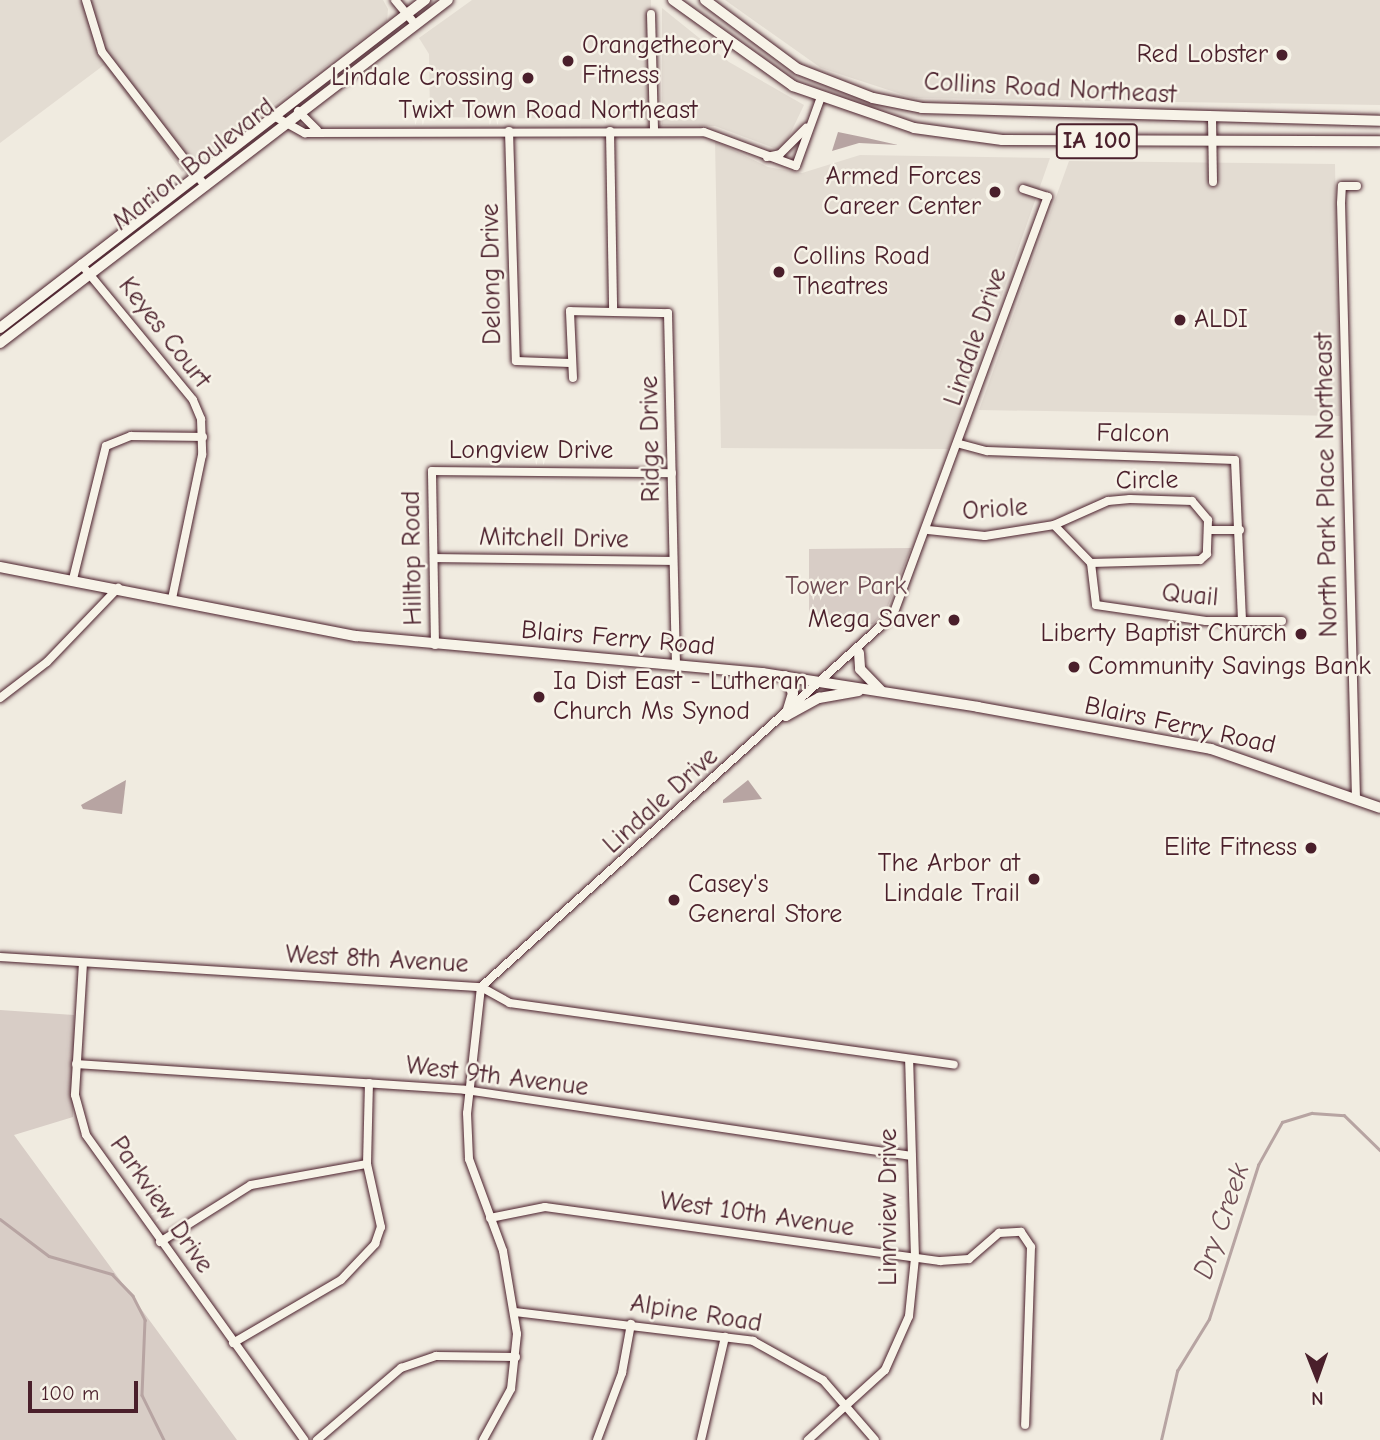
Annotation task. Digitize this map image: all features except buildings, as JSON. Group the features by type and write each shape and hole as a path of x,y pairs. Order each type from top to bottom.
{"highway":[{"name":"Collins Road Northeast","path":"673,0 758,65 821,97 914,128 1002,140 1212,143 1380,141"},
{"name":"Collins Road Northeast","path":"705,0 797,69 873,98 975,113 1380,121"}],"main road":[{"name":"Marion Boulevard","path":"0,328 195,173 425,0"},
{"name":"Marion Boulevard","path":"0,343 203,183 447,0"},
{"name":"Blairs Ferry Road","path":"0,567 73,579 356,636 676,664 786,676 881,691 1211,749 1380,808"},
{"path":"859,653 860,670 881,691"},
{"path":"786,676 793,693 786,716"},
{"path":"786,716 819,698 869,689"}],"street":[{"path":"86,0 102,52 203,183"},
{"path":"395,0 415,24"},
{"path":"651,15 654,130"},
{"name":"Twixt Town Road Northeast","path":"280,125 327,132 654,130 723,135 764,157 796,166 806,128 821,97"},
{"path":"298,111 309,128 327,132"},
{"path":"272,115 280,125"},
{"path":"1212,118 1213,182"},
{"name":"Twixt Town Road Northeast","path":"764,157 780,154 806,128"},
{"name":"Delong Drive","path":"509,131 516,361 570,363"},
{"path":"610,131 612,311"},
{"name":"North Park Place Northeast","path":"1353,798 1341,203 1342,186 1357,186"},
{"name":"Lindale Drive","path":"481,987 859,653 902,600 1048,197 1023,189"},
{"name":"Keyes Court","path":"81,264 193,400 203,437 172,599"},
{"name":"Ridge Drive","path":"570,363 570,311 668,313 676,664"},
{"path":"570,363 573,378"},
{"path":"73,579 106,446 131,436 203,437"},
{"name":"Falcon","path":"960,444 987,451 1225,457 1239,467 1240,530"},
{"name":"Longview Drive","path":"432,471 672,473"},
{"name":"Hilltop Road","path":"432,471 435,645"},
{"name":"Circle","path":"1054,525 1108,501 1174,500 1203,509 1208,530"},
{"name":"Oriole","path":"928,530 985,536 1054,525 1091,563"},
{"path":"1091,563 1189,564 1207,554 1208,530 1240,530 1242,621"},
{"name":"Mitchell Drive","path":"434,558 673,561"},
{"name":"Quail","path":"1091,563 1096,605 1242,621 1282,621"},
{"path":"0,698 47,662 118,588"},
{"name":"West 8th Avenue","path":"0,957 481,987 510,1003 954,1065"},
{"name":"Parkview Drive","path":"83,963 75,1095 86,1135 304,1440"},
{"path":"481,987 469,1094 468,1159 489,1218 515,1312 516,1357 501,1415 483,1440"},
{"name":"Linnview Drive","path":"808,1440 850,1408 898,1349 915,1258 909,1059"},
{"name":"West 9th Avenue","path":"76,1063 369,1083 469,1094 911,1156"},
{"path":"233,1343 341,1280 374,1244 381,1227 367,1164 369,1083"},
{"path":"160,1242 251,1185 367,1164"},
{"name":"West 10th Avenue","path":"489,1218 545,1207 915,1258 969,1259 1011,1230 1028,1237 1031,1247 1025,1425"},
{"name":"Alpine Road","path":"515,1312 725,1336 779,1351 823,1380 876,1440"},
{"path":"597,1440 622,1373 631,1324"},
{"path":"701,1440 725,1336"},
{"path":"317,1440 401,1368 436,1356 516,1357"}],"shaded area":[{"path":"0,0 383,0 388,9 387,21 182,172 104,65 0,143"},
{"name":"Lindale Crossing","path":"472,0 651,0 654,120 430,117 429,54 419,38"},
{"path":"725,0 1380,0 1380,105 913,98 821,68"},
{"path":"662,8 729,62 804,105 782,151 715,126 662,125"},
{"path":"838,132 898,145 859,143 832,151"},
{"path":"715,141 768,167 802,173 860,155 1050,158 948,449 721,448"},
{"path":"1069,161 1335,164 1340,416 979,410"},
{"path":"126,780 122,814 83,809 81,805"},
{"path":"748,780 762,799 723,803 723,800"}],"green space":[{"name":"Tower Park","path":"911,548 888,606 873,624 809,624 809,549"},
{"path":"0,1010 74,1015 73,1117 14,1135 237,1440 0,1440"}],"waterway":[{"name":"Dry Creek","path":"1161,1440 1177,1371 1209,1319 1258,1165 1282,1122 1312,1113 1344,1115 1380,1150"},
{"name":"Dry Creek","path":"0,1219 49,1256 112,1274 133,1296 145,1320 142,1395 164,1440"}],"place":[{"name":"Red Lobster","path":"1282,55"},
{"name":"Orangetheory Fitness","path":"568,61"},
{"name":"Lindale Crossing","path":"528,78"},
{"name":"Armed Forces Career Center","path":"995,192"},
{"name":"Collins Road Theatres","path":"779,272"},
{"name":"ALDI","path":"1180,320"},
{"name":"Mega Saver","path":"954,620"},
{"name":"Liberty Baptist Church","path":"1301,634"},
{"name":"Community Savings Bank","path":"1074,667"},
{"name":"Ia Dist East - Lutheran Church Ms Synod","path":"539,697"},
{"name":"Elite Fitness","path":"1311,848"},
{"name":"The Arbor at Lindale Trail","path":"1034,879"},
{"name":"Casey's General Store","path":"674,900"}]}
